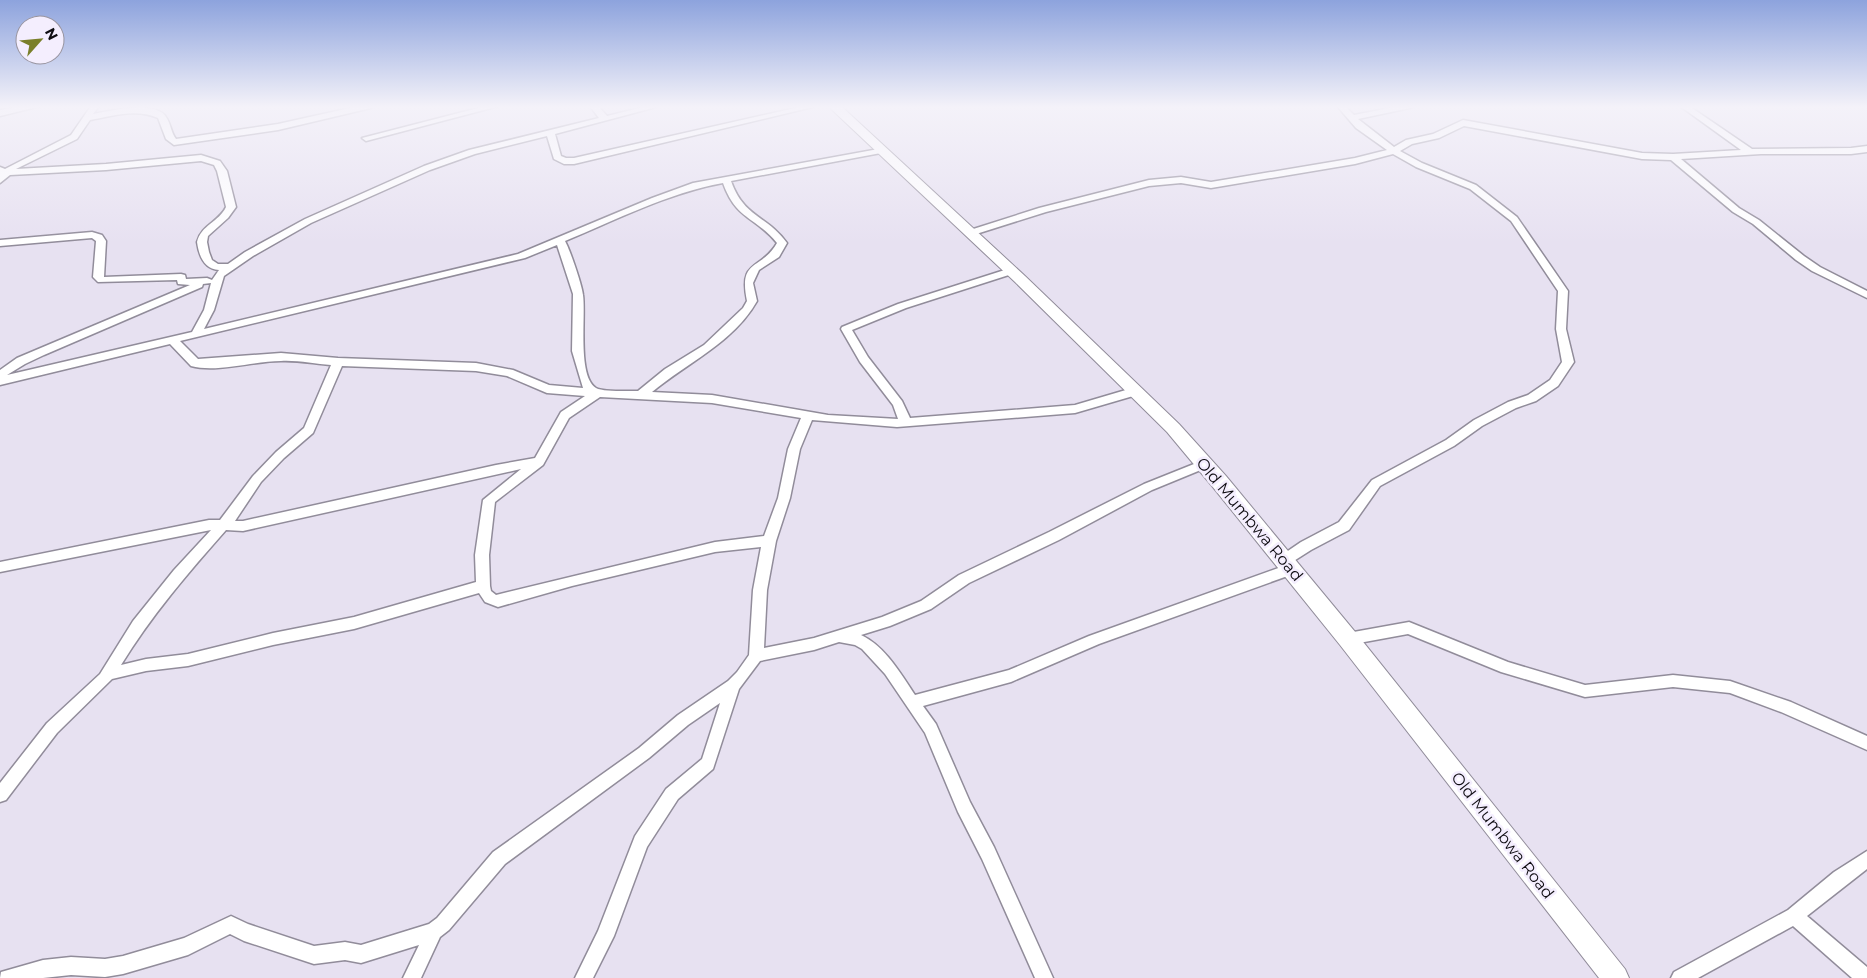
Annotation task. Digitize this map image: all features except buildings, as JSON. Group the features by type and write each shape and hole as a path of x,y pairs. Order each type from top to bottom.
{"main road":[{"name":"Old Mumbwa Road","path":"883,152 1136,391 1204,464 1348,639 1616,978"}],"street":[{"path":"2,175 44,152"},
{"path":"0,375 40,352 158,300 212,280 249,254 308,221 427,168 475,152"},
{"path":"556,152 557,157 564,161 574,161 615,152"},
{"path":"0,381 521,256 655,200 696,185 872,152"},
{"path":"970,233 1041,208 1127,187 1187,180 1211,185 1355,162 1392,152"},
{"path":"912,702 1011,676 1094,640 1288,565 1306,546 1344,526 1376,483 1442,447 1478,423 1512,405 1532,398 1554,383 1568,362 1561,329 1563,291 1518,225 1506,212 1473,187 1419,165 1395,152"},
{"path":"1619,152 1673,157 1710,152"},
{"path":"1673,157 1736,210 1756,222 1800,258 1816,269 1867,294"},
{"path":"2,175 193,158 210,160 217,163 222,171 231,207 227,215 203,236 202,244 208,262 216,267 229,267"},
{"path":"642,394 668,372 708,348 747,310 752,302 748,283 755,268 775,255 782,243 765,224 744,212 730,193 726,179"},
{"path":"0,243 92,235 99,237 100,241 98,278 102,280 157,280 169,276 181,277 182,282 212,280"},
{"path":"559,240 564,249 568,269 578,294 580,311 577,352 586,385 596,394"},
{"path":"904,421 898,404 864,359 846,329 902,306 1011,271"},
{"path":"195,335 209,310 212,280"},
{"path":"172,340 195,362 217,363 281,358 476,367 509,373 548,389 596,394 642,394 733,401 808,416 882,422 1075,409 1136,391"},
{"path":"0,795 52,728 108,674 119,653 149,610 222,527 257,479 280,455 309,430 338,362"},
{"path":"596,394 565,415 539,462 489,500 482,555 483,586 487,597 498,601 572,581 715,547 769,541"},
{"path":"7,978 44,969 71,966 105,968 124,965 188,946 203,936 231,926 314,955 345,951 361,954 434,931 443,924 499,858 644,752 683,720 733,686 756,656 760,590 769,541 784,498 794,449 808,416"},
{"path":"0,567 208,525 222,527 243,526 302,515 496,469 539,462"},
{"path":"756,656 814,644 885,622 926,605 964,579 1046,540 1148,487 1204,464"},
{"path":"108,674 188,660 273,639 354,623 483,586"},
{"path":"1348,639 1409,628 1506,668 1584,691 1673,681 1730,687 1786,707 1867,743"},
{"path":"839,636 858,640 867,645 890,670 931,729 964,807 988,853 1044,978"},
{"path":"584,978 606,936 641,842 672,794 708,764 712,757 733,686"},
{"path":"1680,978 1794,916 1840,878 1867,859"},
{"path":"1794,916 1866,978"},
{"path":"412,978 434,931"}]}
